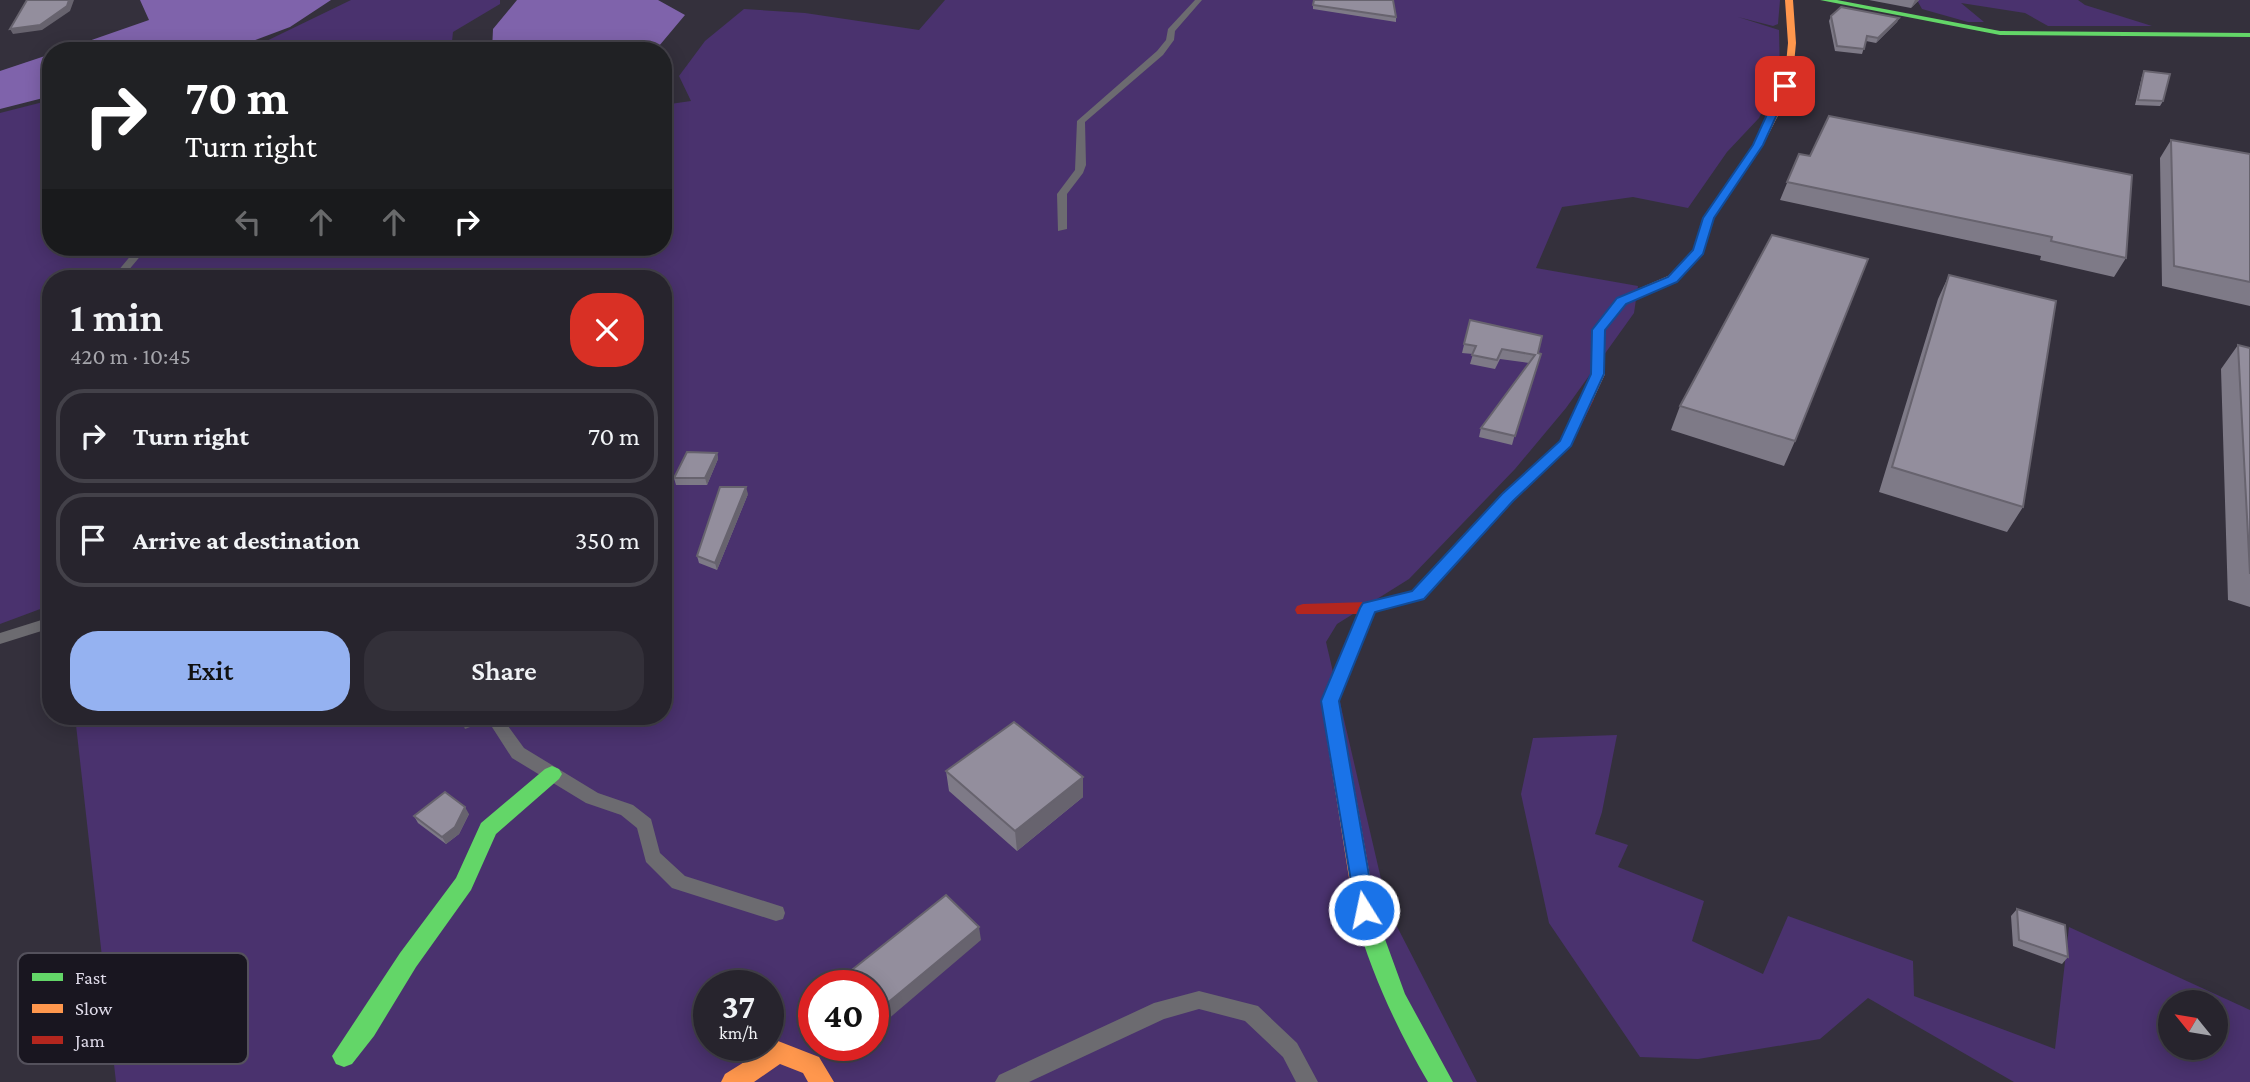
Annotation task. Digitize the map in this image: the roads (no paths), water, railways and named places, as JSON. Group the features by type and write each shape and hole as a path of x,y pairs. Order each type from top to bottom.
{"street":[{"path":"1303,610 1368,608 1418,595 1508,498 1566,443 1598,374 1599,330 1621,301 1672,279 1699,251 1709,218 1758,145 1782,95 1792,43 1789,0"},
{"path":"1824,0 2000,33 2250,35"},
{"path":"1368,608 1330,701 1336,749 1364,910 1378,959 1420,1046 1441,1082"},
{"path":"344,1056 366,1028 408,960 464,884 488,829 552,774"},
{"path":"733,1082 778,1052 811,1065 822,1082"}],"lane":[{"path":"1062,229 1063,211 1060,199 1063,189 1078,177 1083,153 1078,129 1080,121 1160,53 1170,40 1171,31 1199,0"},
{"path":"124,270 135,256"},
{"path":"0,639 42,625"},
{"path":"500,725 517,753 592,798 627,810 645,824 652,857 679,882 776,913"},
{"path":"1006,1082 1161,1010 1199,1000 1251,1013 1290,1050 1307,1082"}]}
